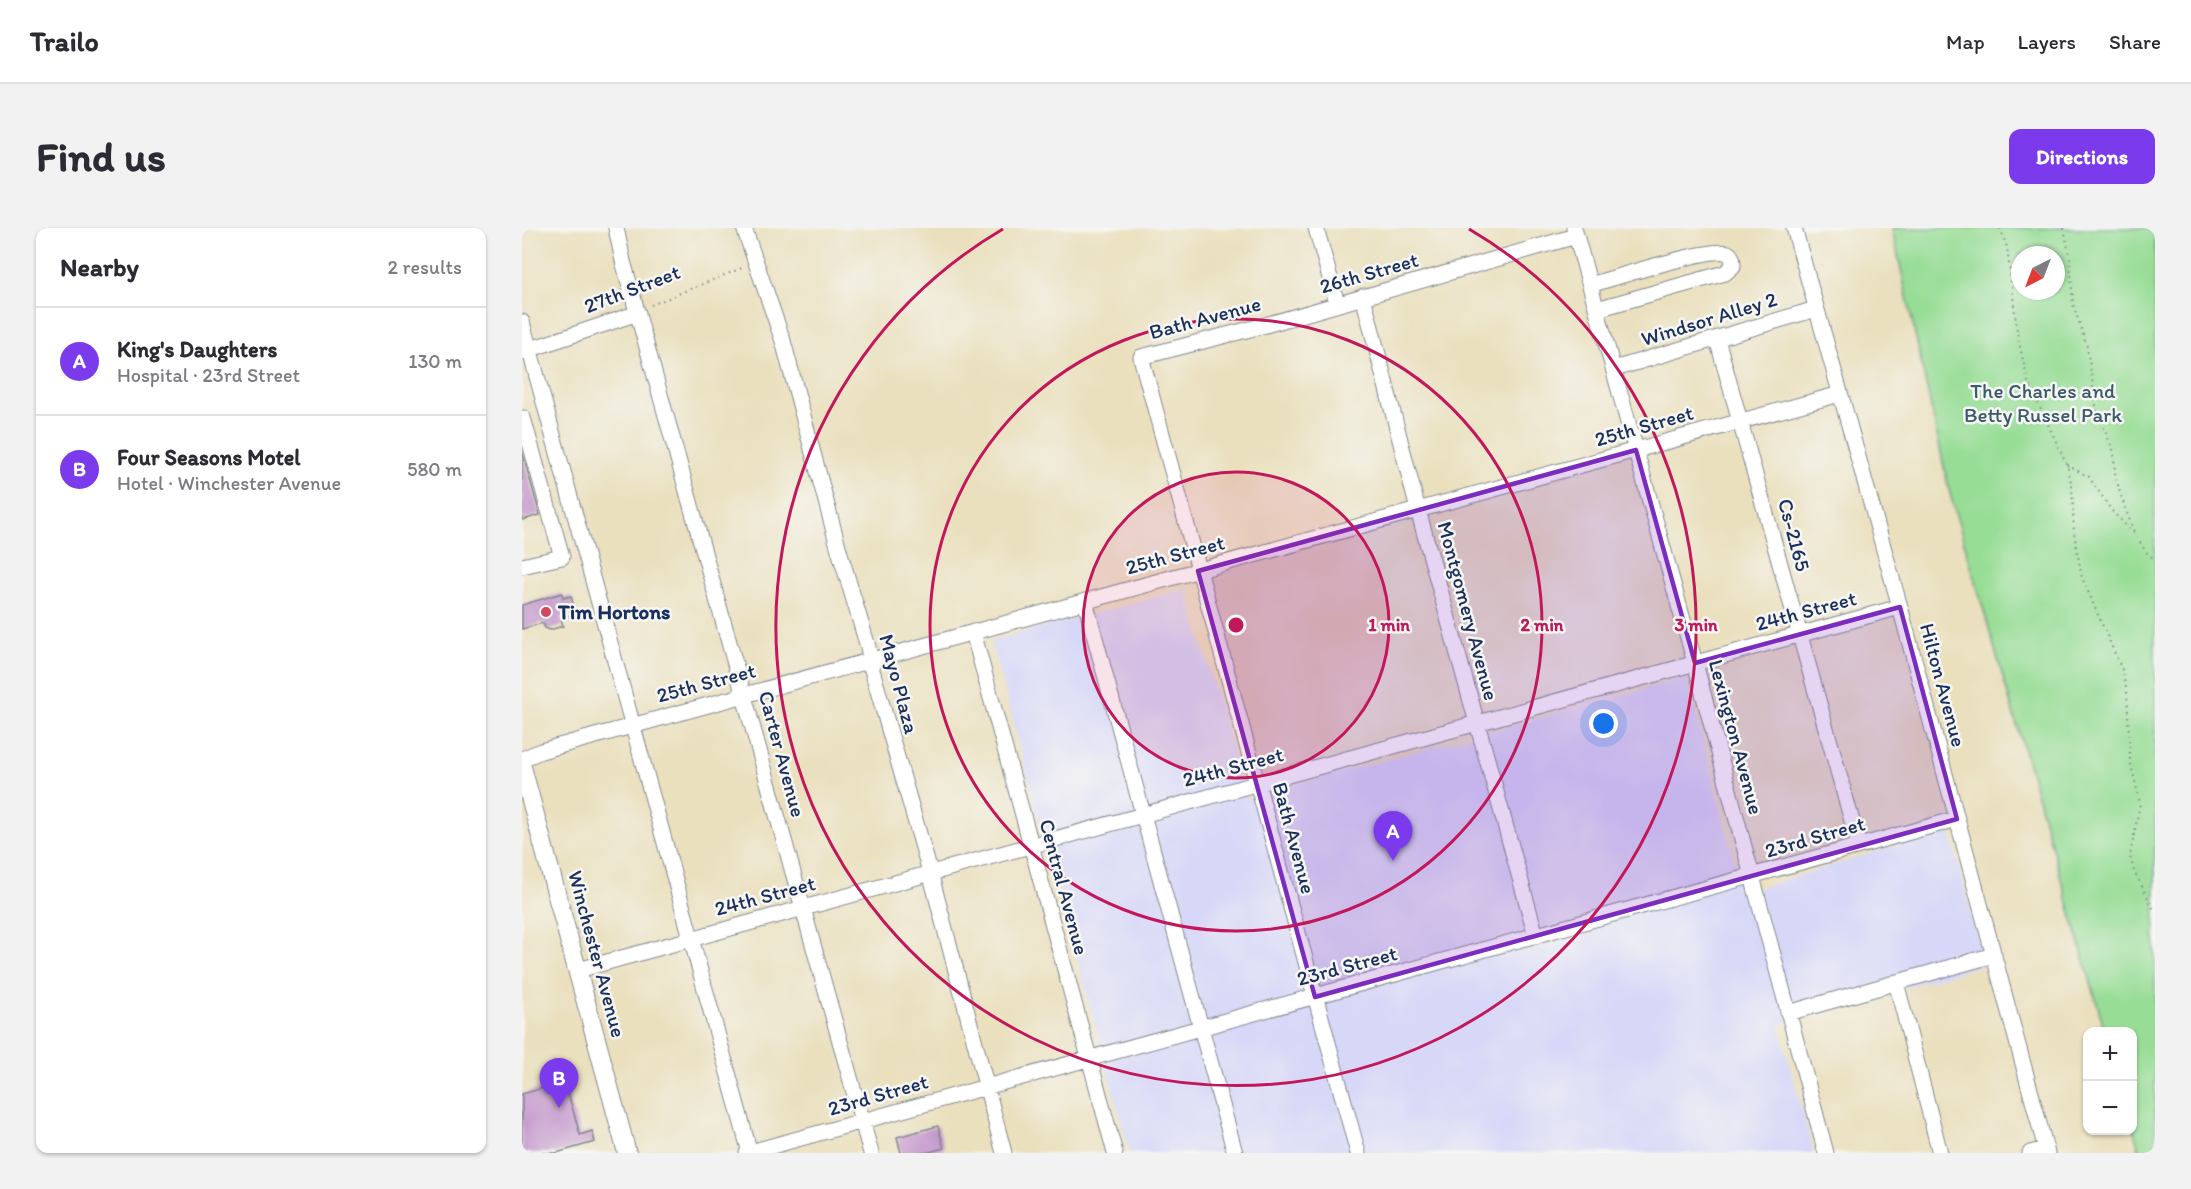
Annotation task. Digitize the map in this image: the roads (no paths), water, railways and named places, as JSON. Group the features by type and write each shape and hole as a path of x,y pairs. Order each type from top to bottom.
{"main road":[{"name":"Winchester Avenue","path":"522,767 627,1153"}],"street":[{"name":"Carter Avenue","path":"616,228 623,261 871,1153"},
{"name":"Mayo Plaza","path":"744,228 783,341 930,872 1004,1153"},
{"path":"1316,228 1337,303"},
{"name":"Hilton Avenue","path":"1794,228 1900,607 2047,1151"},
{"name":"26th Street","path":"1311,311 1575,232"},
{"name":"Lexington Avenue","path":"1575,232 1695,663 1826,1153"},
{"path":"1590,285 1720,252 1729,253 1732,257 1732,266 1725,273 1597,309"},
{"path":"1686,259 1692,283"},
{"path":"1646,269 1654,294"},
{"name":"Montgomery Avenue","path":"1363,296 1476,723 1536,936"},
{"name":"Windsor Alley 2","path":"1614,369 1815,309"},
{"name":"Bath Avenue","path":"1311,311 1141,357 1358,1153"},
{"name":"27th Street","path":"526,351 638,313"},
{"path":"522,322 526,351 633,725 749,1153"},
{"name":"Cs-2165","path":"1717,339 1859,846"},
{"name":"25th Street","path":"522,759 541,751 744,694 1840,394"},
{"path":"522,418 524,418 562,557 522,566"},
{"path":"1084,601 1236,1153"},
{"name":"24th Street","path":"578,970 1900,607"},
{"name":"Central Avenue","path":"973,632 1115,1153"},
{"name":"23rd Street","path":"749,1153 1957,819"},
{"path":"1788,1013 1994,955"},
{"path":"1896,982 1940,1153"},
{"path":"2030,1153 2047,1151"}],"place":[{"name":"Tim Hortons","path":"546,612"},
{"name":"King's Daughters","path":"1393,861"},
{"name":"Four Seasons Motel","path":"559,1108"}],"park label":[{"name":"The Charles and Betty Russel Park","path":"2043,403"}]}
